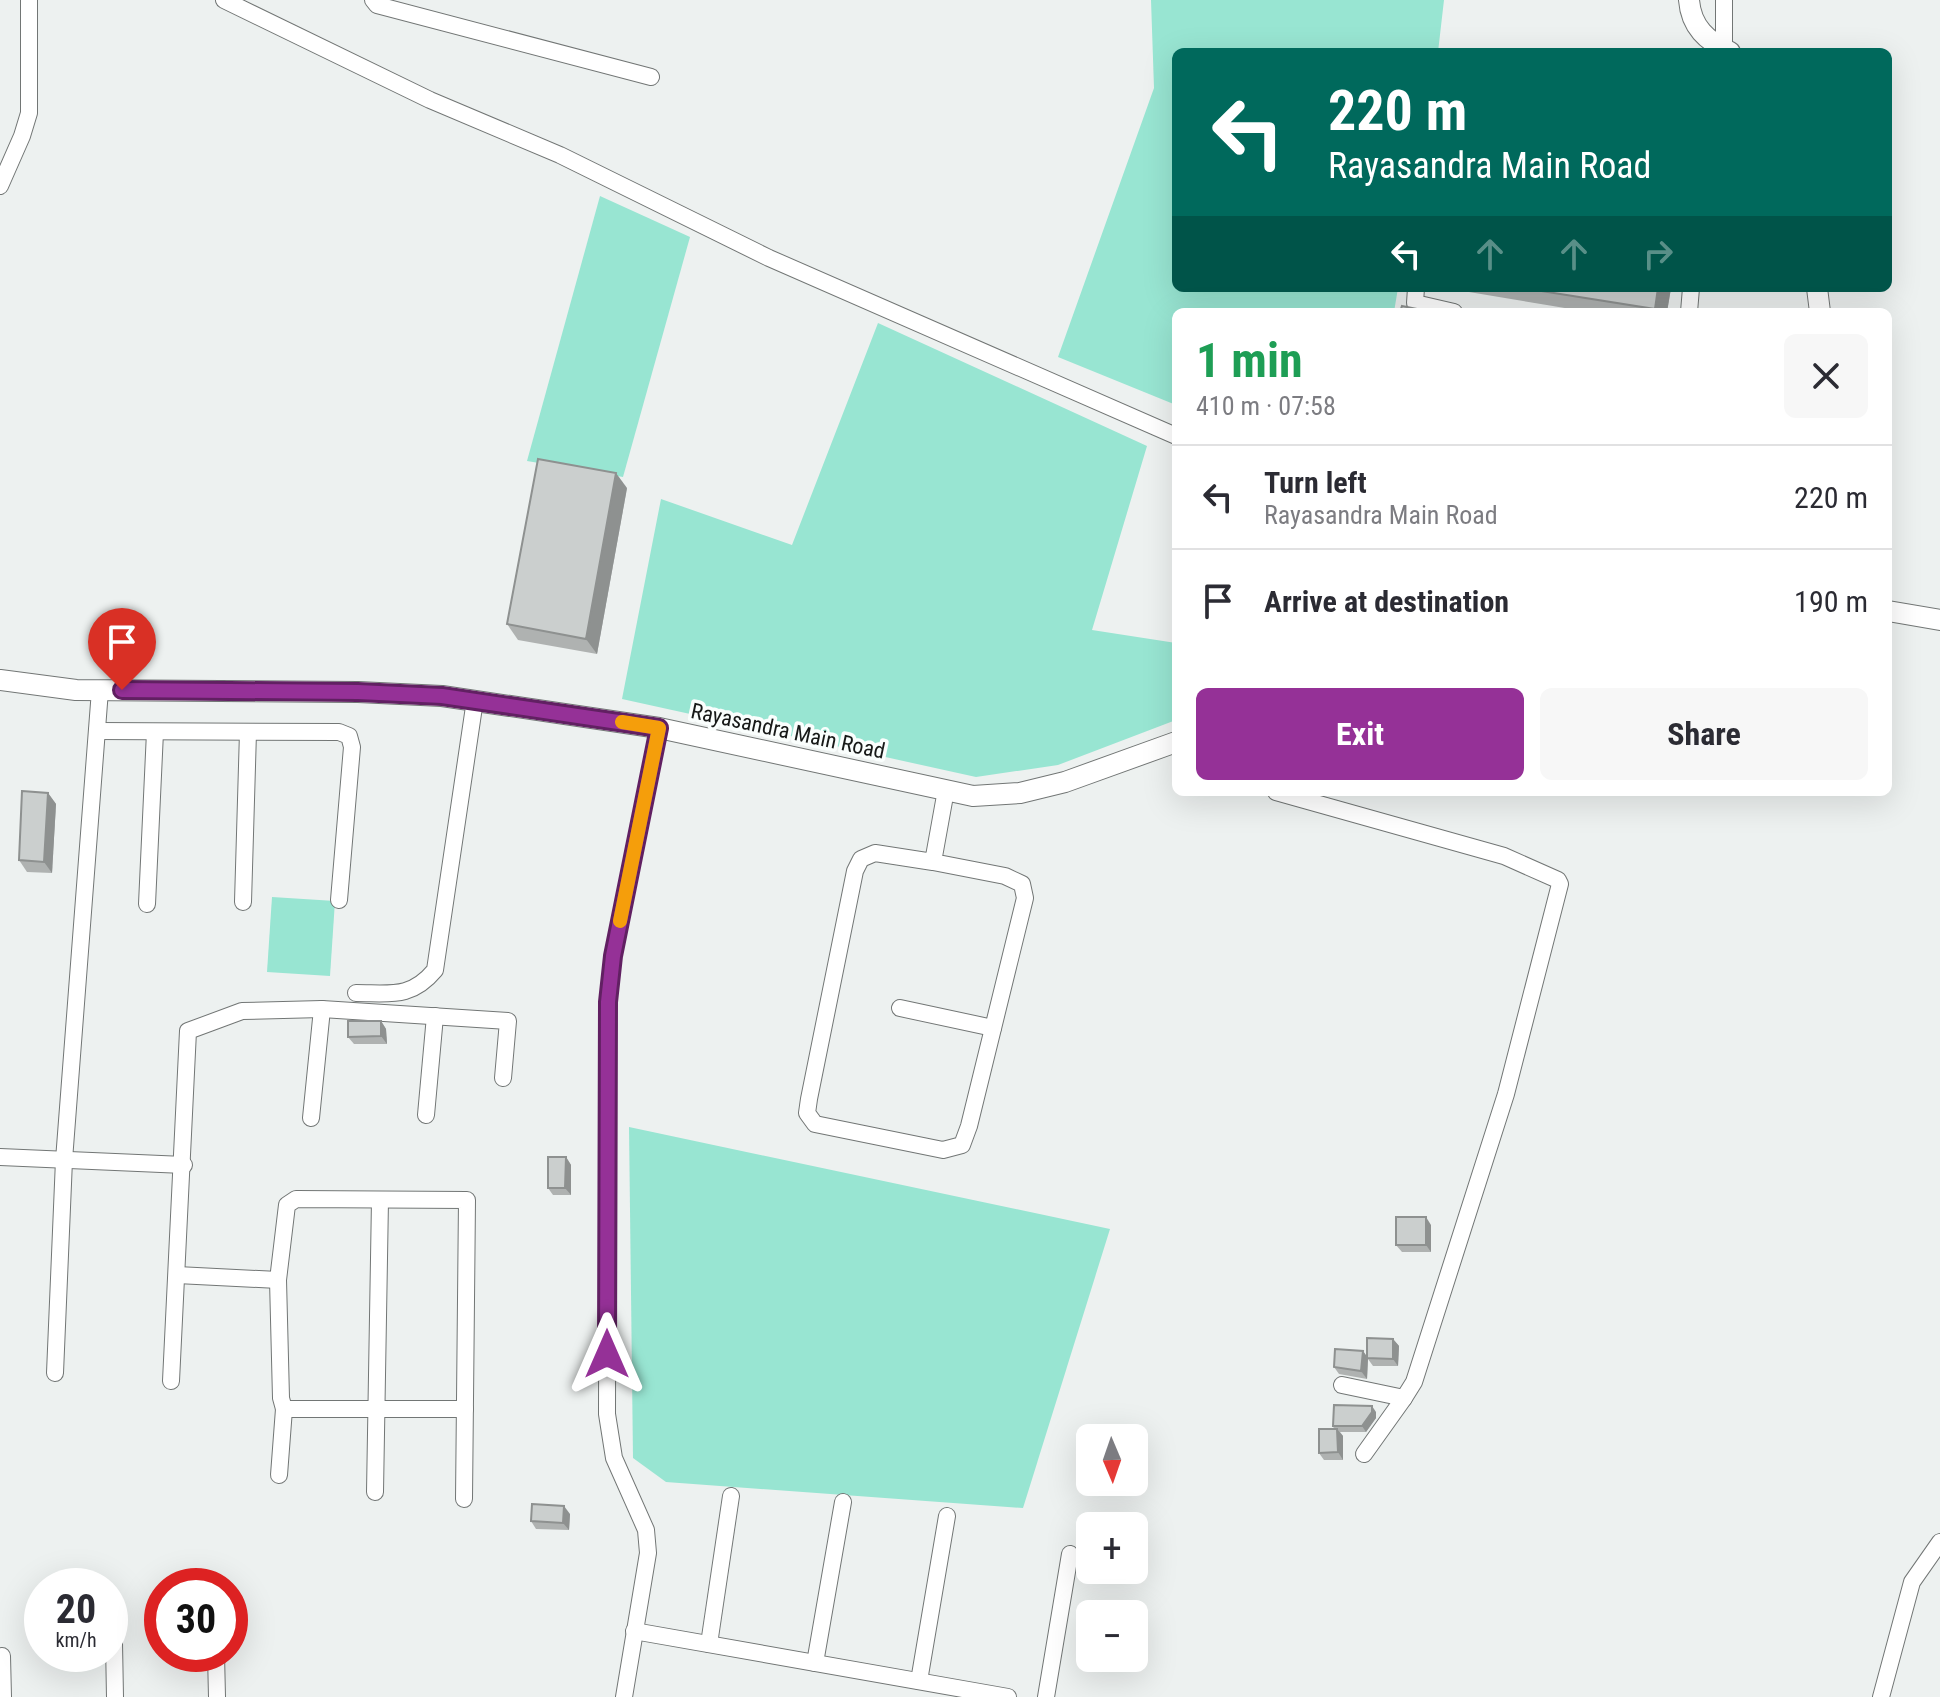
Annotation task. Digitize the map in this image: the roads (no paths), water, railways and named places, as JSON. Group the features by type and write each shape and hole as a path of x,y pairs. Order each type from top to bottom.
{"street":[{"path":"0,186 29,113 29,0"},
{"path":"225,0 430,100 560,155 769,258 1172,434"},
{"path":"373,0 377,5 651,77"},
{"path":"1689,0 1695,25 1707,39 1722,48"},
{"path":"1724,0 1727,48"},
{"path":"1416,292 1415,303 1437,308"},
{"path":"1892,612 1940,620"},
{"name":"Rayasandra Main Road","path":"0,680 76,690 358,692 442,696 659,728 973,796 1020,793 1065,782 1172,743"},
{"path":"55,1373 64,1160 100,690"},
{"path":"356,993 402,993 416,989 435,970 475,700"},
{"path":"624,1697 648,1553 646,1530 614,1458 607,1414 608,1002 613,956 659,728"},
{"path":"97,731 339,732 349,736 352,747 339,900"},
{"path":"147,904 155,732"},
{"path":"243,902 248,732"},
{"path":"933,862 946,790"},
{"path":"1290,796 1504,856 1558,880 1560,884 1506,1094 1422,1360 1404,1398 1364,1454"},
{"path":"875,853 933,862 1005,876 1022,884 1025,898 969,1126 962,1145 943,1150 815,1124 807,1113 855,871 861,859 875,853"},
{"path":"900,1008 993,1028"},
{"path":"311,1118 322,1009"},
{"path":"171,1381 184,1165 188,1031 242,1011 322,1009 508,1021 503,1078"},
{"path":"426,1115 435,1016"},
{"path":"0,1157 184,1165"},
{"path":"279,1475 284,1409 281,1398 278,1280 287,1205 296,1199 467,1200 464,1499"},
{"path":"375,1492 380,1200"},
{"path":"177,1275 278,1280"},
{"path":"1342,1385 1404,1398"},
{"path":"284,1409 465,1409"},
{"path":"709,1644 731,1496"},
{"path":"815,1663 843,1502"},
{"path":"919,1681 947,1516"},
{"path":"1881,1697 1912,1582 1940,1542"},
{"path":"1046,1697 1070,1554"},
{"path":"634,1631 1008,1697"},
{"path":"2,1656 3,1697"},
{"path":"115,1672 115,1697"},
{"path":"216,1672 217,1697"}]}
